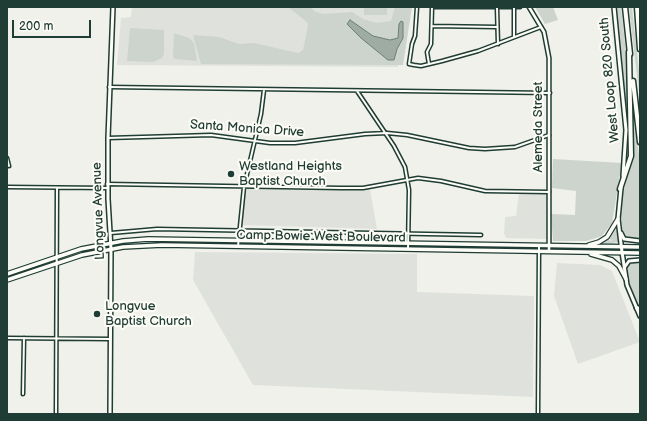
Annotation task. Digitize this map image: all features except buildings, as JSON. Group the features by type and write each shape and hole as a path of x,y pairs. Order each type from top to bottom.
{"highway":[{"path":"625,7 640,142"},
{"path":"637,7 640,49"},
{"path":"620,189 631,156 629,52"}],"main road":[{"name":"Longvue Avenue","path":"110,414 111,243 107,184 109,87 114,7"},
{"name":"West Loop 820 South","path":"614,7 626,130 625,164 620,189 618,219 626,279 640,316"},
{"path":"585,246 599,242 607,237 618,219"},
{"path":"619,228 624,240 640,241"},
{"name":"Camp Bowie West Boulevard","path":"7,274 57,256 111,243 176,238 640,247"},
{"path":"324,248 325,242"},
{"name":"Camp Bowie West Boulevard","path":"7,280 57,262 111,249 162,245 640,253"},
{"path":"578,251 612,260 619,266 626,279"},
{"path":"624,268 629,261 640,260"}],"street":[{"path":"417,7 415,36 412,44 409,64 421,66 498,44 541,27"},
{"path":"429,64 427,52 431,44 433,7 520,7"},
{"name":"Alemeda Street","path":"529,7 541,27 548,52 550,93 549,251"},
{"path":"497,8 498,44"},
{"path":"514,8 514,37"},
{"path":"432,26 497,27"},
{"path":"109,87 550,93"},
{"path":"238,246 244,187 261,114 264,90"},
{"path":"357,91 387,133 402,158 408,179 408,249"},
{"name":"Santa Monica Drive","path":"108,138 188,134 295,143 365,134 387,133 407,135 469,148 485,149 515,147 550,135"},
{"path":"7,158 9,166"},
{"path":"107,184 350,188 408,179 429,179 484,191 549,192"},
{"path":"7,187 107,188"},
{"path":"56,414 58,188"},
{"path":"110,233 157,229 481,235"},
{"path":"538,414 539,245"},
{"path":"7,338 110,339"},
{"path":"23,394 24,338"}],"shaded area":[{"path":"132,7 399,7 398,67 117,65 121,18 131,17"},
{"path":"288,7 311,7 314,11 323,14 352,12 363,19 377,23 391,21 395,7 412,7 403,65 201,64 193,35 219,37 239,44 254,43 298,53 303,50 308,26 307,22"},
{"path":"364,7 387,7 387,15 364,15"},
{"path":"535,7 553,7 558,20 545,24"},
{"path":"615,7 621,7 629,80 630,144 628,158 628,123 618,50"},
{"path":"629,7 632,7 640,80 640,101"},
{"path":"350,20 373,36 390,40 398,38 399,24 401,21 403,22 403,38 397,49 394,60 388,60 361,38 347,24"},
{"path":"130,28 164,30 164,54 162,58 153,62 127,61"},
{"path":"174,33 189,38 194,43 197,61 175,59 173,57"},
{"path":"633,118 640,160 640,239 627,239 623,236 620,213 625,181 634,153"},
{"path":"553,159 622,163 612,223 602,236 586,241 553,241 551,214 575,215 576,191 552,188"},
{"path":"247,189 370,189 377,229 241,225"},
{"path":"519,192 549,192 549,239 506,238 504,233 505,217 516,216"},
{"path":"616,226 619,242 612,243 617,244 599,244 607,238 612,242 609,237"},
{"path":"603,248 618,248 618,251 555,249"},
{"path":"195,252 417,254 417,292 534,296 533,397 253,385 193,280"},
{"path":"631,261 640,261 640,309 631,292 627,274 626,268"},
{"path":"557,263 600,265 612,271 640,342 578,364 554,296"}],"place":[{"name":"Westland Heights Baptist Church","path":"231,174"},
{"name":"Longvue Baptist Church","path":"97,314"}]}
